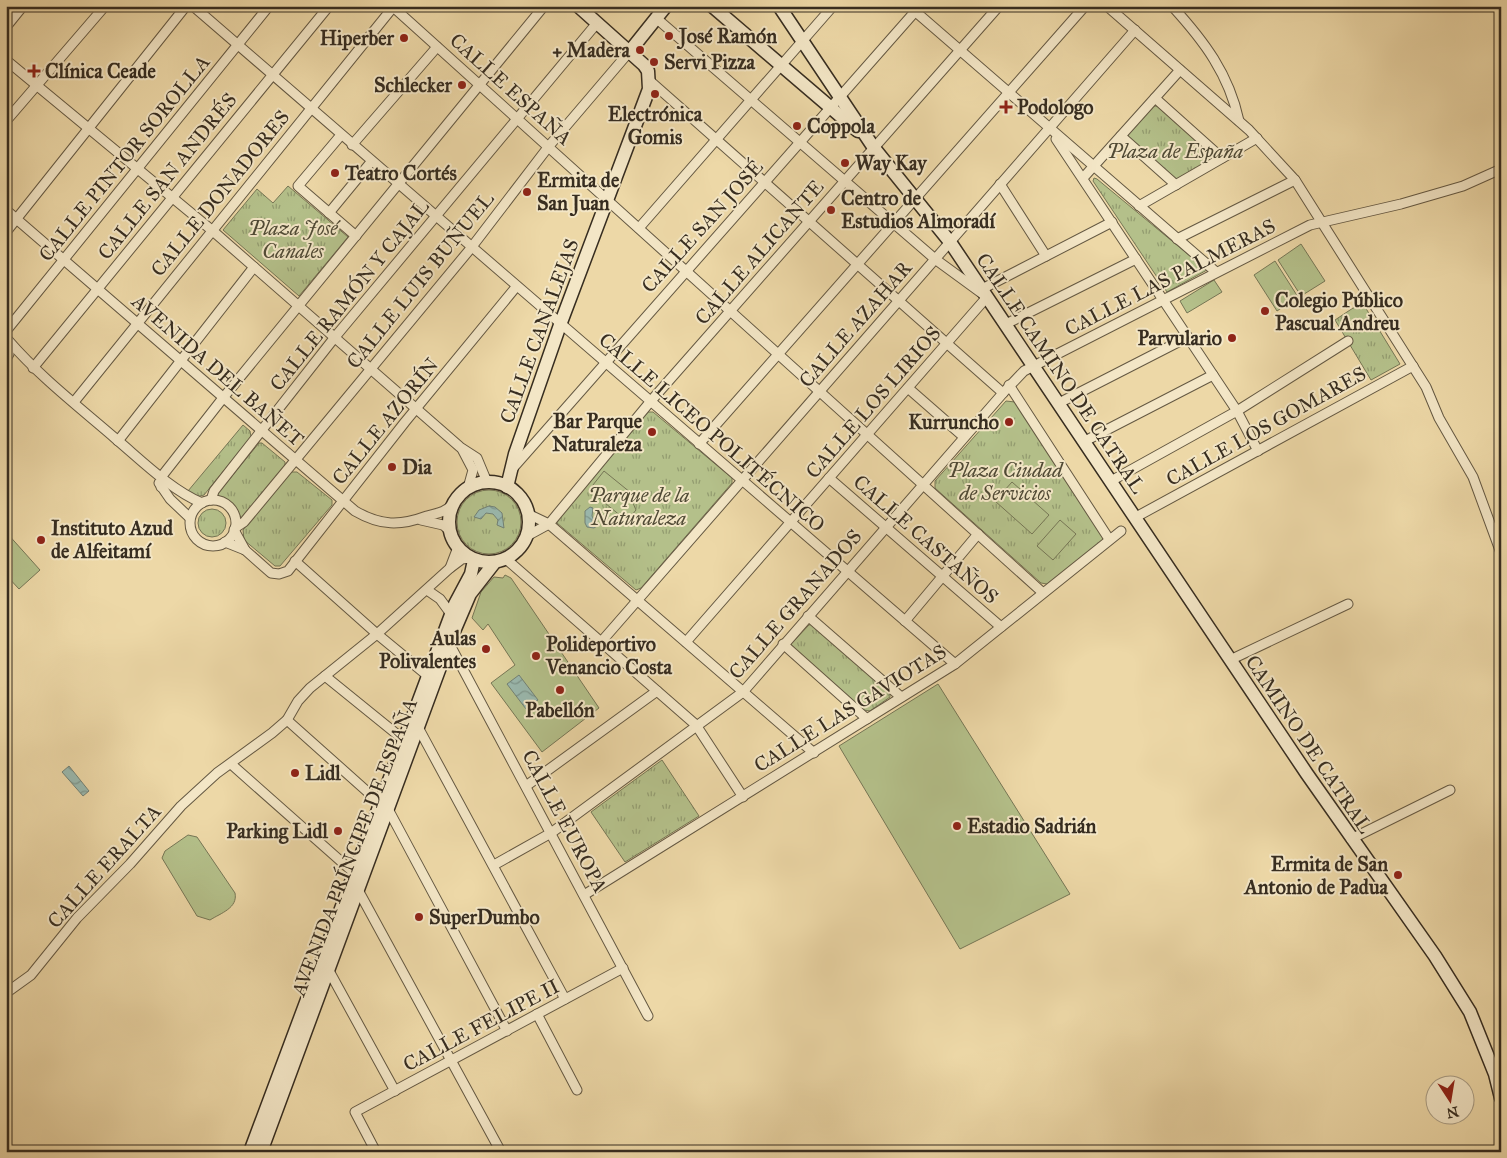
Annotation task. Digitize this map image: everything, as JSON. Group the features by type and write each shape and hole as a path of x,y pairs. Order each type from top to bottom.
{"main road":[{"path":"578,6 644,65 649,80"},
{"path":"630,51 666,6"},
{"path":"712,6 872,144"},
{"name":"CALLE CAMINO DE CATRAL","path":"779,6 872,144 950,242 1136,518"},
{"name":"CALLE CANALEJAS","path":"497,484 512,470 515,454 560,325 606,198 649,89 649,80"},
{"name":"CALLE CANALEJAS","path":"497,484 515,454"},
{"path":"497,484 517,494 528,514 526,536 518,549 500,560 472,559 458,548 449,530 452,505 468,488 497,484"},
{"name":"CAMINO DE CATRAL","path":"1136,518 1352,839 1435,956 1470,1012 1495,1074 1501,1098"},
{"name":"AVENIDA PRÍNCIPE DE ESPAÑA","path":"261,1152 358,890 404,740 451,614 471,574 472,559"},
{"name":"AVENIDA PRÍNCIPE DE ESPAÑA","path":"250,1152 353,872 419,729 449,643 470,594 500,560"}],"street":[{"path":"6,26 23,6"},
{"path":"6,121 105,6"},
{"path":"6,232 186,6"},
{"name":"CALLE LICEO POLITÉCNICO","path":"193,6 604,363 955,664"},
{"name":"CALLE PINTOR SOROLLA","path":"7,336 64,261 269,6"},
{"name":"CALLE SAN ANDRÉS","path":"30,366 172,198 329,6"},
{"path":"162,487 162,476 223,398 300,307 544,6"},
{"path":"639,228 833,6"},
{"name":"CALLE ALICANTE","path":"549,524 650,402 845,181 872,144 960,51 999,6"},
{"path":"699,444 1085,6"},
{"path":"1107,6 1239,121 1295,180 1426,387 1439,418 1473,477 1488,513 1501,553"},
{"path":"1172,6 1220,67 1235,103 1239,121"},
{"name":"CALLE ESPAÑA","path":"393,7 1042,592"},
{"name":"CALLE DONADORES","path":"74,402 393,7"},
{"path":"914,8 1008,94 1216,272"},
{"name":"CALLE SAN JOSÉ","path":"512,470 840,96 914,8"},
{"path":"656,18 935,259 985,293 1046,256 1112,222"},
{"name":"CALLE RAMÓN Y CAJAL","path":"212,500 214,491 335,337 597,23"},
{"name":"CALLE AZAHAR","path":"601,642 1135,30"},
{"path":"352,145 437,46"},
{"name":"CALLE LUIS BUÑUEL","path":"234,529 244,522 471,248 549,146 630,51"},
{"path":"6,60 212,231 460,447 477,458 497,484"},
{"path":"1083,178 1180,70"},
{"path":"649,80 947,343 1006,389 1109,539"},
{"path":"1155,98 1222,158"},
{"path":"1049,128 1237,411 1258,450"},
{"path":"341,135 298,186 356,236"},
{"path":"1121,136 1176,185"},
{"path":"1139,206 1257,138"},
{"path":"329,213 372,162"},
{"name":"CALLE LAS PALMERAS","path":"1034,366 1310,225 1462,186 1501,169"},
{"path":"1177,239 1295,180"},
{"path":"1000,184 1046,256"},
{"name":"AVENIDA DEL BAÑET","path":"6,210 342,502 366,518 389,524 420,520 442,513 452,505"},
{"path":"1006,324 1136,259"},
{"path":"118,441 254,267"},
{"name":"CALLE AZORÍN","path":"245,550 271,573 279,574 288,571 416,408 516,287"},
{"name":"CALLE LOS LIRIOS","path":"686,642 947,343 985,293"},
{"path":"7,336 10,347 6,360 16,358 30,366 74,402 147,467 191,498 202,503"},
{"path":"7,336 30,366"},
{"path":"1059,403 1188,337"},
{"path":"1111,481 1237,411 1348,341"},
{"name":"CALLE GRANADOS","path":"494,865 551,833 743,692 846,571 1006,389 1024,371 1034,366"},
{"name":"CALLE LOS GOMARES","path":"1136,518 1413,366"},
{"path":"1085,442 1213,375"},
{"path":"908,388 964,437"},
{"path":"460,447 473,470 468,488"},
{"path":"147,467 170,499 190,518"},
{"name":"CALLE CASTAÑOS","path":"829,478 1001,626"},
{"path":"225,542 234,529 235,521 230,508 218,501 212,500 202,503 195,509 190,518 192,533 196,539 210,546 225,542 245,550"},
{"path":"528,514 549,524 814,753"},
{"name":"AVENIDA DEL BAÑET","path":"420,520 444,525 449,530"},
{"path":"526,536 549,524"},
{"path":"234,529 245,550"},
{"name":"CALLE LAS GAVIOTAS","path":"584,895 955,664 1121,530"},
{"path":"905,621 978,534"},
{"path":"450,568 458,548"},
{"path":"450,568 462,559 472,559"},
{"path":"500,560 601,642 696,725 743,797"},
{"path":"295,561 376,634 428,676"},
{"name":"CALLE ERALTA","path":"6,993 31,975 89,906 130,864 181,806 217,773 287,720 298,701 450,568"},
{"path":"427,590 444,603 451,614"},
{"path":"1230,660 1348,604"},
{"path":"808,616 901,697"},
{"name":"CALLE EUROPA","path":"449,643 648,1016"},
{"path":"783,644 868,719"},
{"path":"325,676 404,740"},
{"path":"526,786 657,691"},
{"path":"287,720 384,806 507,1031"},
{"path":"419,729 565,999"},
{"path":"231,764 353,872"},
{"path":"1352,839 1450,790"},
{"path":"358,890 501,1152"},
{"name":"CALLE FELIPE II","path":"376,1152 356,1112 623,968"},
{"path":"328,969 395,1091"},
{"path":"537,1014 577,1090"}],"green space":[{"name":"Plaza de España","path":"1152,106 1157,106 1215,155 1215,160 1179,180 1175,180 1129,139 1128,135"},
{"path":"1094,178 1207,270 1167,292 1093,181"},
{"name":"Plaza José Canales","path":"288,186 348,237 299,296 223,230 257,189 273,203"},
{"path":"1301,244 1325,281 1301,296 1278,260"},
{"path":"1275,261 1298,297 1277,311 1254,275"},
{"path":"1214,280 1222,292 1187,313 1180,301"},
{"path":"1362,302 1400,364 1371,380 1335,320"},
{"name":"Plaza Ciudad de Servicios","path":"1006,401 1015,402 1103,536 1102,543 1047,584 1041,583 935,488 935,481"},
{"name":"Parque de la Naturaleza","path":"648,412 653,412 732,478 732,483 641,588 636,590 557,523 557,517"},
{"path":"243,425 250,431 251,437 204,495 196,497 188,491"},
{"path":"259,443 262,443 285,462 285,467 242,519 232,503 218,496 218,493"},
{"path":"604,471 636,497 633,503 636,510 627,521 589,490"},
{"path":"291,472 297,472 332,500 332,505 280,566 275,566 244,540 243,530"},
{"path":"1012,482 1049,515 1032,534 995,501"},
{"path":"483,490 495,490 512,499 519,510 521,522 519,534 512,545 495,554 483,554 471,549 462,540 457,528 457,516 462,504 471,495"},
{"path":"212,509 222,513 226,523 222,533 212,537 202,533 198,523 202,513"},
{"path":"1060,520 1076,534 1053,560 1037,546"},
{"path":"6,532 40,570 19,589 6,575"},
{"name":"Polideportivo Venancio Costa","path":"505,575 511,578 599,708 542,752 491,683 515,665 488,624 483,630 472,618 481,592 494,577 503,578"},
{"path":"812,624 890,694 890,697 870,711 864,710 793,648 791,644"},
{"name":"Estadio Sadrián","path":"938,684 1070,894 960,949 839,746"},
{"path":"662,760 699,816 625,862 591,812"},
{"path":"188,835 197,837 235,893 234,903 224,912 210,920 197,916 162,858 165,851"}],"water":[{"path":"489,506 495,507 502,513 504,528 497,525 498,520 493,514 486,513 481,519 474,517 479,510"},
{"path":"590,507 593,508 592,516 597,526 594,528 587,527 585,523 585,511"},
{"path":"519,675 538,700 526,709 507,684"},
{"path":"69,766 89,791 83,796 62,772"}],"place":[{"name":"José Ramón","path":"669,36"},
{"name":"Hiperber","path":"404,38"},
{"name":"+ Madera","path":"640,50"},
{"name":"Servi Pizza","path":"654,62"},
{"name":"Clínica Ceade","path":"34,71"},
{"name":"Schlecker","path":"462,85"},
{"name":"Electrónica Gomis","path":"655,94"},
{"name":"Podologo","path":"1006,107"},
{"name":"Coppola","path":"797,126"},
{"name":"Way Kay","path":"845,163"},
{"name":"Teatro Cortés","path":"335,173"},
{"name":"Ermita de San Juan","path":"527,192"},
{"name":"Centro de Estudios Almoradí","path":"831,210"},
{"name":"Colegio Público Pascual Andreu","path":"1265,311"},
{"name":"Parvulario","path":"1232,338"},
{"name":"Kurruncho","path":"1009,422"},
{"name":"Bar Parque Naturaleza","path":"652,432"},
{"name":"Dia","path":"392,467"},
{"name":"Instituto Azud de Alfeitamí","path":"41,540"},
{"name":"Aulas Polivalentes","path":"486,649"},
{"name":"Polideportivo Venancio Costa","path":"536,656"},
{"name":"Pabellón","path":"560,690"},
{"name":"Lidl","path":"295,773"},
{"name":"Estadio Sadrián","path":"957,826"},
{"name":"Parking Lidl","path":"338,831"},
{"name":"Ermita de San Antonio de Padua","path":"1398,875"},
{"name":"SuperDumbo","path":"419,917"}]}
